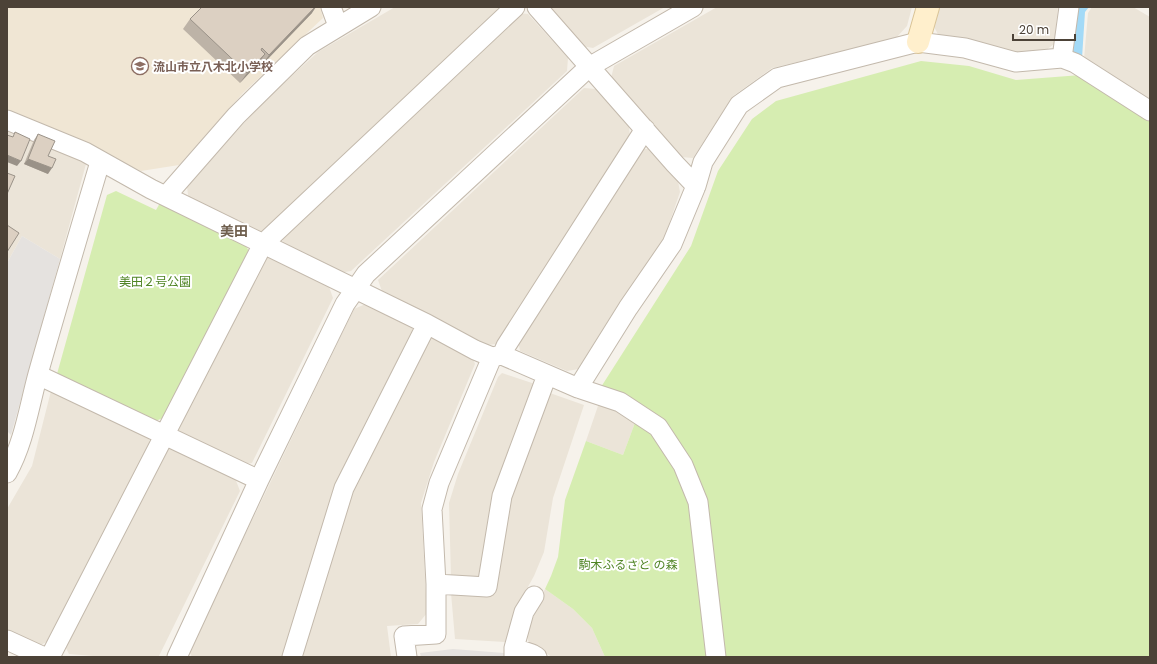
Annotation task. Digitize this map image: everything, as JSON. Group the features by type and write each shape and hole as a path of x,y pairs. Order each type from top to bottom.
{"street":[{"path":"331,7 338,26"},
{"path":"166,196 236,116 307,46 371,7"},
{"path":"50,657 263,244 515,7"},
{"path":"537,7 696,186"},
{"path":"177,657 258,480 345,304 366,274 589,67 693,7"},
{"path":"918,42 928,7"},
{"path":"1062,58 1069,7"},
{"path":"578,388 628,308 672,244 696,186 703,162 739,105 777,78 918,42 965,48 1016,62 1062,58 1075,63 1150,111"},
{"path":"7,120 85,152 100,162 166,196 426,324 475,350 497,356 578,388 620,402 658,427 683,465 698,502 716,657"},
{"path":"407,657 404,636 436,634 436,584 432,509 439,483 497,356 506,346 645,129"},
{"path":"9,462 22,437 38,375 100,162"},
{"path":"292,657 344,488 426,324"},
{"path":"38,375 258,480"},
{"path":"436,584 487,587 502,496 548,375"},
{"path":"534,596 524,612 514,653 532,654 536,657"},
{"path":"7,640 44,657"}],"shaded area":[{"name":"流山市立八木北小学校","path":"7,7 320,7 323,18 243,93 179,165 141,171 79,142 7,113"},
{"path":"395,7 503,7 265,231 256,234 189,202 187,187 262,103 318,52"},
{"path":"547,7 665,7 593,48 582,46"},
{"path":"717,7 912,7 907,26 896,38 772,68 733,96 693,158 681,157 611,78 614,66"},
{"path":"938,7 1058,7 1054,44 1045,51 1015,54 940,38 933,25"},
{"path":"1092,7 1133,7 1150,17 1150,102 1084,59 1088,13"},
{"path":"518,13 528,14 568,58 567,71 351,271 339,273 283,245 282,237"},
{"path":"584,88 596,89 629,126 630,138 497,344 486,345 383,294 378,280"},
{"path":"8,132 30,142 32,137 84,156 86,164 60,259 22,236 7,263"},
{"path":"639,149 648,149 678,181 680,192 664,239 579,369 567,371 520,351 518,340"},
{"path":"22,236 60,259 11,435 7,431 7,263"},
{"path":"273,257 328,284 333,298 252,463 240,465 180,435 175,427 262,259"},
{"path":"368,303 410,324 414,333 283,657 192,657 189,651 354,309"},
{"path":"435,336 471,354 475,364 434,462 421,503 427,613 418,624 387,626 391,657 299,657 351,490 426,339"},
{"path":"502,373 535,384 485,570 476,579 451,577 449,503 458,474 498,377"},
{"path":"51,391 148,435 151,446 52,639 39,646 7,631 7,509 32,466"},
{"path":"547,392 584,405 553,498 544,552 534,576 515,610 505,642 455,639 451,593 495,594 508,504"},
{"path":"600,400 636,420 623,455 586,441"},
{"path":"173,448 235,478 240,491 159,656 105,657 69,654 64,644 165,450"},
{"path":"545,589 573,609 592,628 605,657 552,657 529,643 526,633 533,613"},
{"path":"453,649 504,653 504,657 421,657 420,653"}],"green space":[{"path":"921,61 969,66 1016,80 1081,75 1150,121 1150,657 723,657 694,470 601,387 691,246 718,171 752,119 776,101"},
{"name":"美田２号公園","path":"116,191 156,210 160,203 244,243 249,251 163,418 153,422 57,374 107,195"},
{"name":"駒木ふるさと の森","path":"636,420 658,438 689,496 708,657 605,657 592,628 573,609 545,589 558,557 565,500 586,441 623,455"}],"water":[{"path":"1079,7 1089,7 1085,12 1082,58 1073,52 1077,10"}],"building":[{"path":"202,7 315,7 269,55 262,48 261,50 265,54 247,73 190,19"},
{"path":"15,132 30,139 21,161 7,155 7,135 13,137"},
{"path":"38,134 55,141 48,156 56,159 52,168 28,159"},
{"path":"7,173 15,176 7,194"},
{"path":"7,225 19,233 7,252"}],"place":[{"name":"流山市立八木北小学校","path":"140,66"}],"district":[{"name":"美田","path":"234,231"}]}
